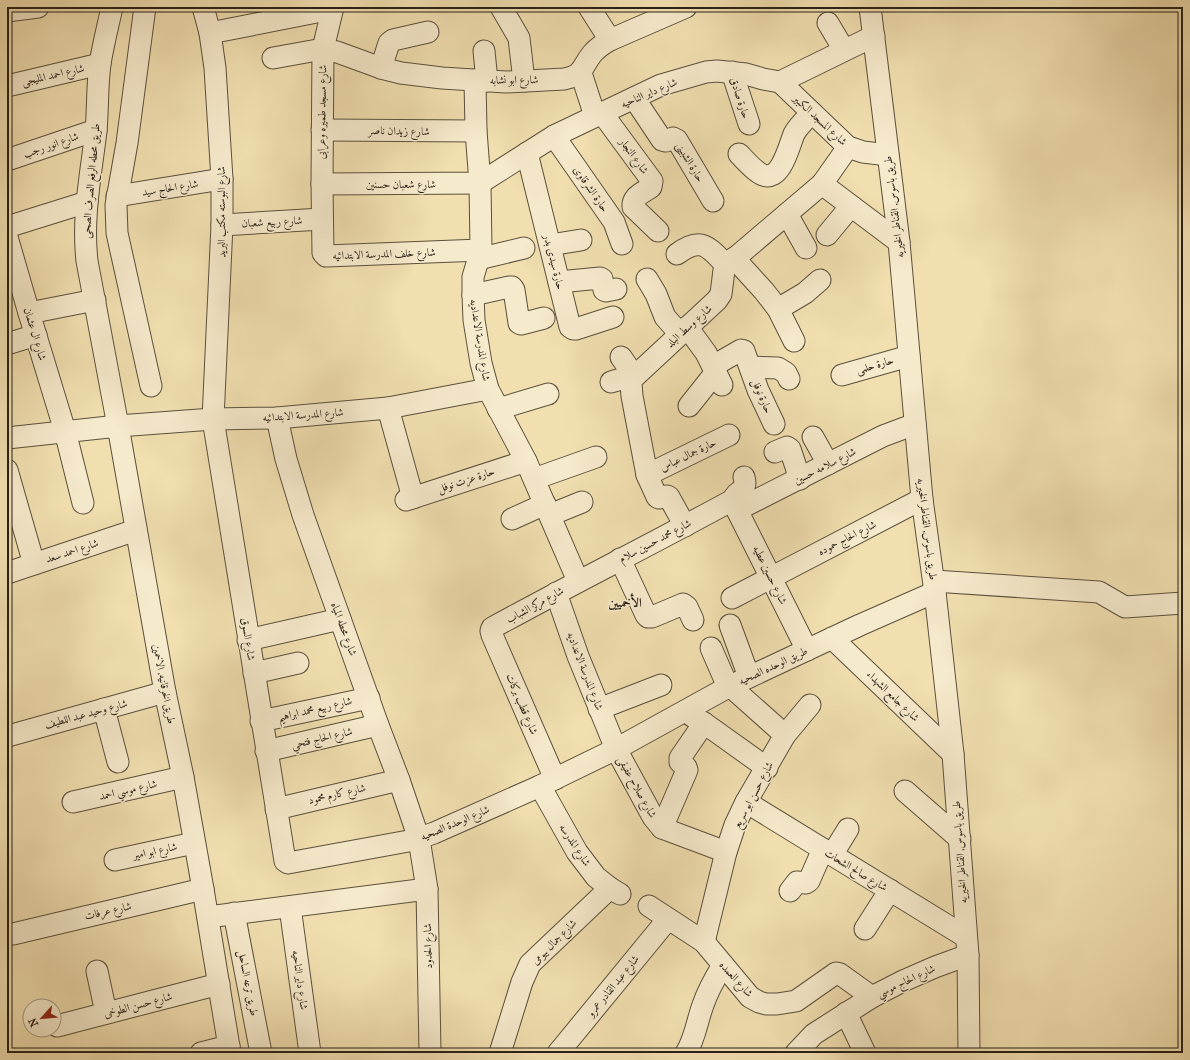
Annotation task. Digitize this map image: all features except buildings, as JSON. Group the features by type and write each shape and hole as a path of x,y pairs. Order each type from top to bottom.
{"street":[{"path":"7,12 38,7"},
{"name":"طريق محطه الرفع الصرف الصحى","path":"112,7 100,64 96,130 87,202 85,244 118,426"},
{"path":"145,7 127,143 116,205 117,233 151,386"},
{"name":"شارع البوسته مكتب البريد","path":"203,7 210,33 216,68 222,180 222,225 213,419"},
{"path":"501,7 519,38 524,81"},
{"path":"589,7 610,40"},
{"path":"599,114 581,73 592,54 600,45 610,40 686,7"},
{"name":"طريق باسوس, القناطر الخيريه","path":"870,7 899,242 922,499 934,586 953,754 974,1052"},
{"path":"210,33 332,8"},
{"name":"شارع مسجد طميره وعرابى","path":"322,219 323,49 332,8"},
{"path":"828,23 844,50"},
{"path":"381,68 389,44 393,40 428,32"},
{"path":"780,82 874,36"},
{"path":"273,58 323,49"},
{"name":"شارع ابو نشابه","path":"323,49 337,52 381,68 401,73 435,77 506,82 564,79 581,73"},
{"name":"شارع المدرسة الاعداديه","path":"484,51 476,131 480,183 479,255 473,277 474,320 481,363 488,389 530,470 578,581"},
{"name":"شارع احمد المليجى","path":"7,86 100,64"},
{"name":"شارع داير الناحيه","path":"480,183 554,136 673,81 706,72 716,71 746,74 780,82"},
{"name":"حارة صادق","path":"732,72 749,124"},
{"name":"شارع المسجد الكبير","path":"780,82 848,147 863,152 888,155"},
{"name":"حارة الشبينى","path":"634,98 662,140 666,141 674,138 677,140 713,201"},
{"path":"739,154 761,174 768,176 774,174 780,167 787,154 794,134 800,124 812,113"},
{"name":"شارع النجار","path":"599,114 652,181 651,187 633,202 633,207 658,231"},
{"name":"شارع انور رجب","path":"7,160 96,130"},
{"name":"شارع زيدان ناصر","path":"322,130 476,131"},
{"name":"حارة الشرقاوى","path":"554,136 610,216 619,236 641,215"},
{"path":"730,262 822,184 848,147"},
{"name":"حارة سيدى بدر","path":"527,153 571,328 575,329 613,317"},
{"name":"شارع الحاج سيد","path":"117,196 222,180"},
{"name":"شارع شعبان حسنين","path":"322,184 480,183"},
{"path":"822,184 899,242"},
{"path":"7,227 87,202"},
{"path":"827,235 852,206"},
{"path":"786,214 806,248"},
{"name":"شارع ربيع شعبان","path":"222,225 322,219"},
{"name":"شارع خلف المدرسة الابتدائيه","path":"322,219 323,252 326,256 479,255"},
{"name":"شارع ال عثمان","path":"7,237 15,295 29,313 65,431 83,503"},
{"path":"550,245 581,240"},
{"path":"677,254 687,247 702,244 730,262 764,291 778,309 794,341"},
{"path":"479,255 524,248"},
{"name":"شارع وسط البلد","path":"633,377 717,300 721,294 724,270 730,262"},
{"path":"559,282 600,278 602,279 604,290 616,289"},
{"path":"647,280 656,294 666,317 702,346 717,374 689,406"},
{"path":"778,309 800,296 820,280"},
{"path":"473,295 509,286 514,290 519,324 544,318"},
{"path":"29,313 95,300"},
{"path":"7,344 36,335"},
{"name":"حارة نوفل","path":"717,374 741,350 744,352 758,390 774,424"},
{"name":"حارة حلمى","path":"842,375 909,356"},
{"path":"621,357 633,377 631,383 632,396 647,475 657,497 669,497 685,526"},
{"name":"حارة نوفل","path":"750,367 778,368 786,372 789,379"},
{"path":"611,382 618,379 633,377"},
{"name":"شارع المدرسة الابتدائيه","path":"118,426 213,419 277,418 388,408 488,389"},
{"path":"498,409 548,394"},
{"name":"حارة عزت نوفل","path":"388,408 409,499 530,470 596,457"},
{"name":"شارع محطه المياه","path":"277,418 286,459 303,514 419,839"},
{"name":"شارع السوق","path":"213,419 284,859"},
{"name":"شارع سلامه حسين","path":"734,505 800,479 883,436 915,424"},
{"path":"7,438 118,426"},
{"name":"طريق الخرقانيه, الاخمين","path":"118,426 165,692 183,777 208,917 229,1049"},
{"name":"حارة جمال عباس","path":"647,475 729,435"},
{"path":"813,437 828,464"},
{"path":"775,452 787,447 789,448 800,479"},
{"path":"7,470 34,564"},
{"path":"734,505 734,497 745,487 746,484 744,477"},
{"name":"شارع الحاج حموده","path":"732,598 922,499"},
{"path":"512,518 582,502"},
{"name":"شارع محمد حسين سلام","path":"578,581 729,502 734,505"},
{"name":"شارع حسين عطيه","path":"734,505 807,650"},
{"name":"شارع احمد سعد","path":"7,573 136,530"},
{"path":"620,559 648,617 652,617 683,604 687,607 693,620"},
{"name":"شارع مركز الشباب","path":"492,628 578,581"},
{"path":"934,586 1099,592 1125,607 1183,603"},
{"name":"طريق الوحده الصحيه","path":"616,749 729,686 832,638 934,586"},
{"name":"شارع المدرسة الاعداديه","path":"556,593 578,656 616,749"},
{"path":"248,640 340,619"},
{"path":"730,625 749,677"},
{"name":"شارع قطب بركات","path":"492,628 492,635 548,783"},
{"name":"شارع جامع الشهداء","path":"832,638 953,754"},
{"path":"711,648 729,686 785,735"},
{"path":"254,673 298,663"},
{"path":"599,709 661,685"},
{"name":"شارع وحيد عبد اللطيف","path":"8,736 165,692"},
{"name":"شارع ربيع محمد ابراهيم","path":"261,721 369,698"},
{"name":"شارع حسن ابو سريع","path":"704,942 726,852 735,826 746,802 785,735 810,705"},
{"path":"104,709 118,762"},
{"path":"684,712 704,723 767,768"},
{"path":"662,828 687,770 686,767 680,762 680,758 704,723"},
{"name":"شارع الحاج فتحي","path":"266,750 378,725"},
{"name":"شارع الوحدة الصحيه","path":"284,859 288,863 419,839 548,783 616,749"},
{"name":"شارع صلاح عفيفى","path":"616,749 653,817 662,828 726,852"},
{"name":"شارع موسي احمد","path":"73,802 183,777"},
{"name":"شارع كارم محمود","path":"276,809 399,780"},
{"name":"شارع المدرسه","path":"548,783 577,852 596,877 615,891"},
{"path":"905,791 960,839"},
{"name":"شارع صالح الشحات","path":"746,802 890,890 967,946"},
{"path":"790,892 798,881 806,883 809,881 827,852 848,829"},
{"name":"شارع الحدود","path":"419,839 426,890 430,1053"},
{"name":"شارع ابو امير","path":"115,860 194,842"},
{"name":"شارع عرفات","path":"13,934 203,889"},
{"path":"208,917 426,890"},
{"path":"865,930 890,890"},
{"name":"شارع جمال بيومى","path":"500,1053 522,982 530,964 615,891"},
{"name":"شارع العمده","path":"648,906 704,942 750,997 759,1002 777,1004 796,1001 836,972 872,997"},
{"name":"شارع داير الناحيه","path":"290,907 310,1053"},
{"name":"طريق ترعه الساحل","path":"234,913 261,1053"},
{"name":"شارع عبد القادر عمرو","path":"558,1053 668,919"},
{"name":"شارع الحاج موسي","path":"796,1053 814,1034 846,1013 872,997 935,967 967,946"},
{"path":"686,1053 710,986 723,965"},
{"path":"97,971 106,1013"},
{"name":"شارع حسن الطوخى","path":"62,1025 219,984"},
{"path":"846,1013 865,1053"},
{"path":"201,1053 229,1049"}],"district":[{"name":"الأخميين","path":"625,602"}]}
